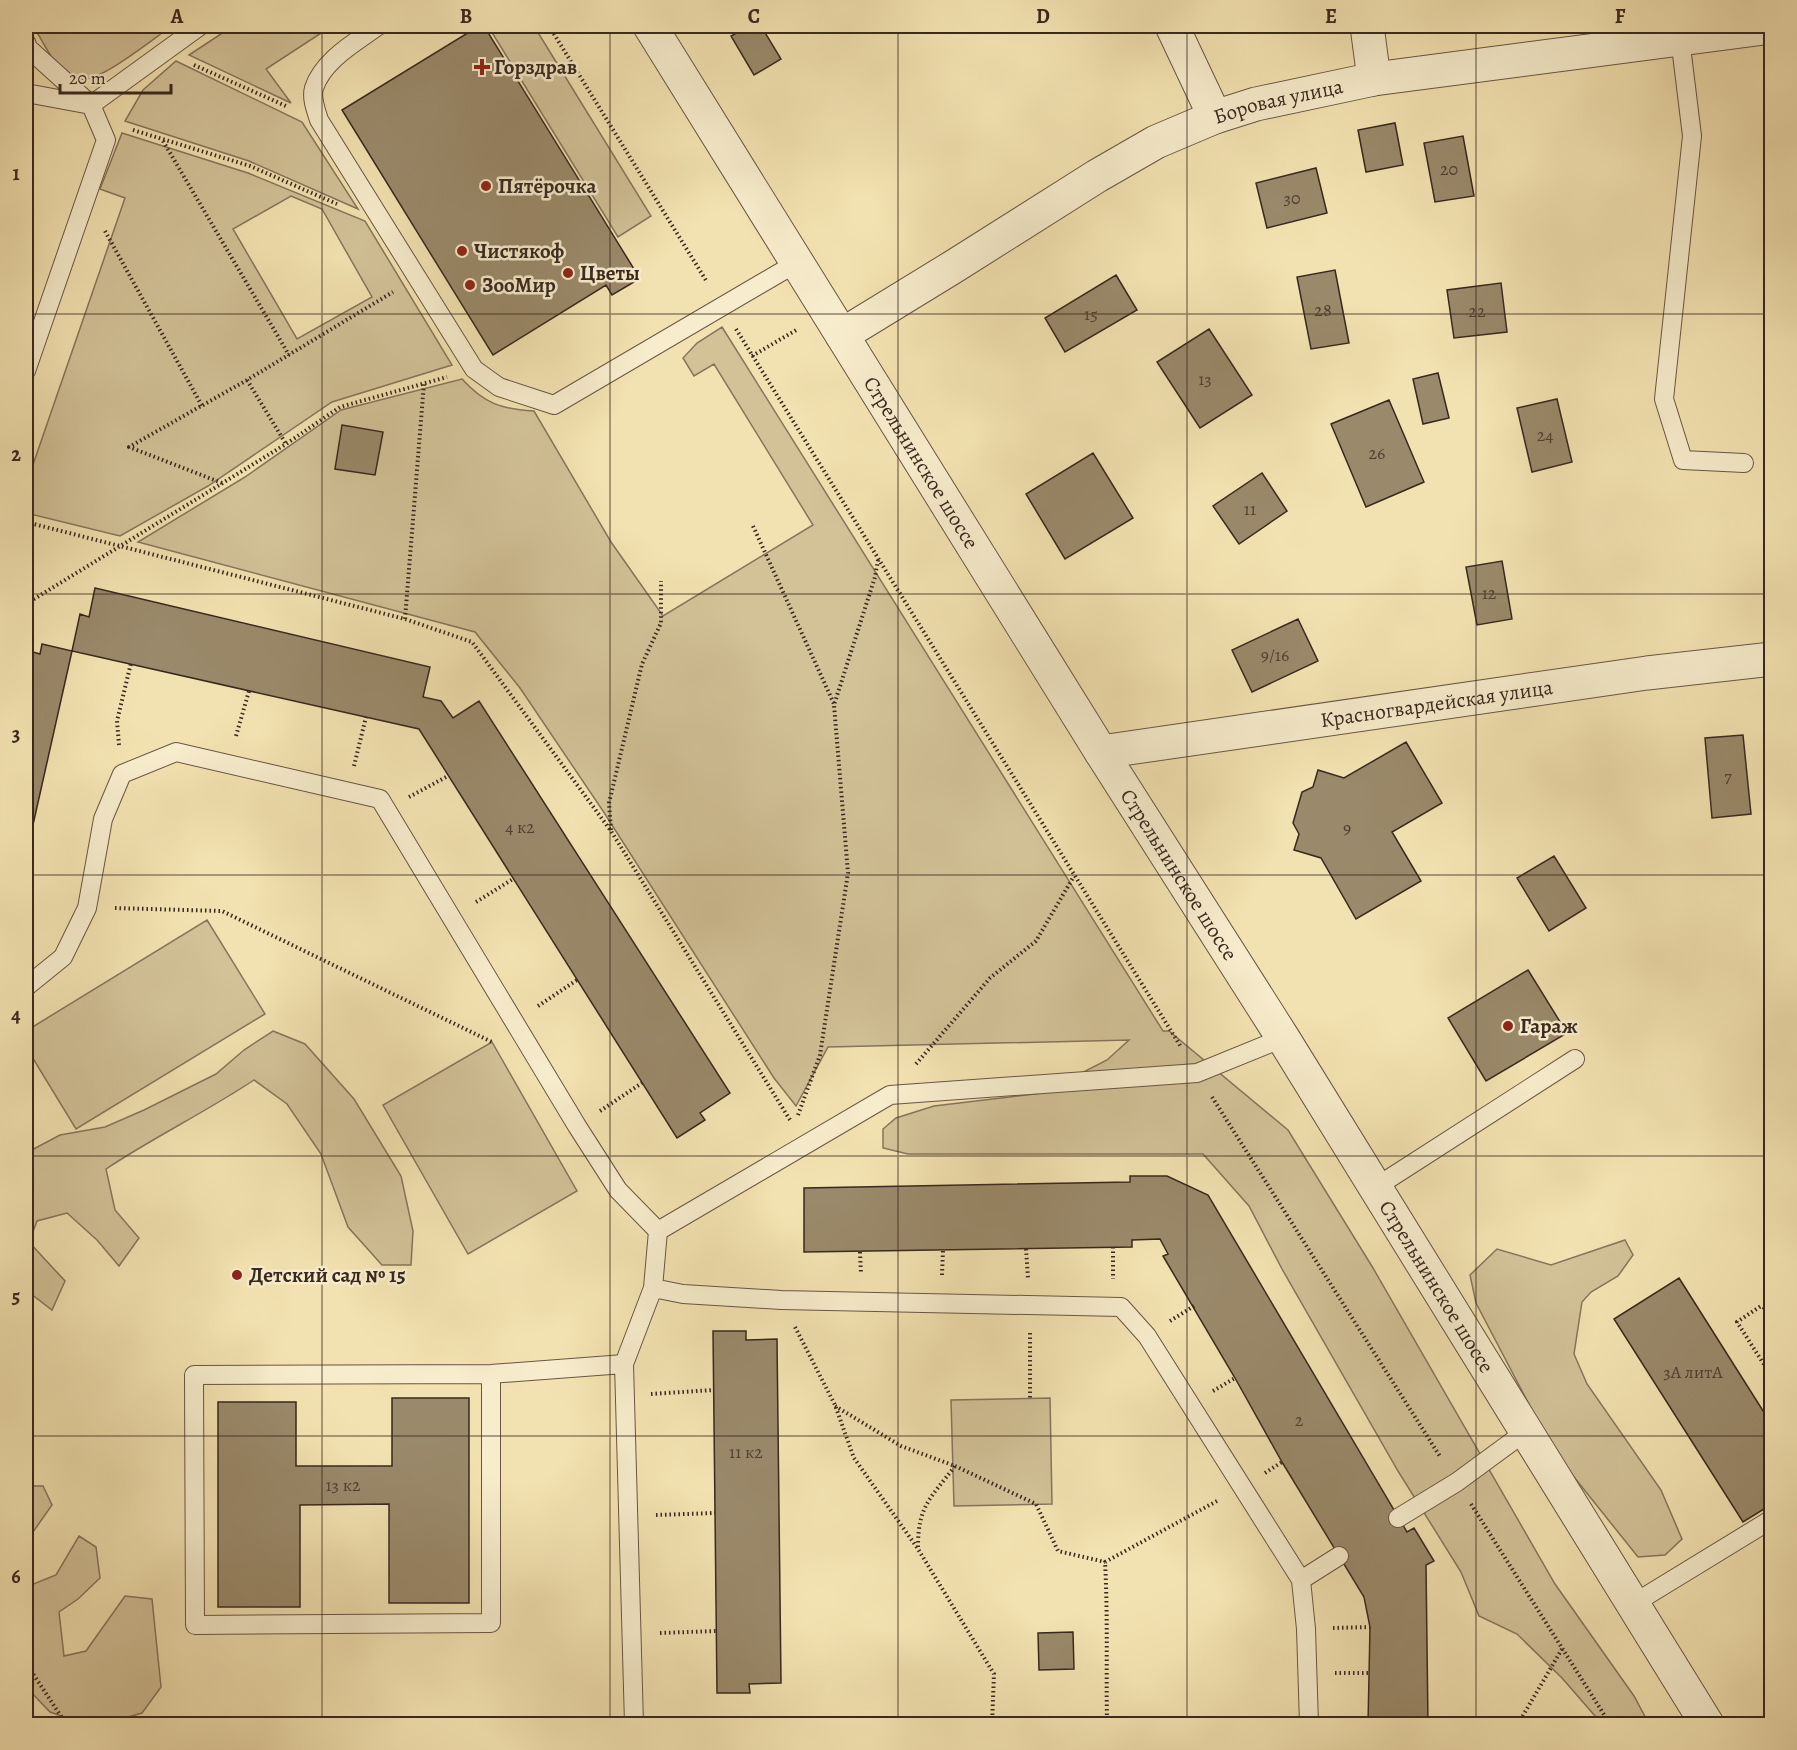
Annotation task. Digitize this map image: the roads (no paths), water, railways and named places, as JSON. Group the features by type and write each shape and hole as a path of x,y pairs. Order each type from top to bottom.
{"street":[{"name":"Стрельнинское шоссе","path":"650,26 1101,752 1376,1187 1707,1725"},
{"path":"1172,26 1215,117"},
{"path":"1367,26 1374,79"},
{"name":"Боровая улица","path":"842,335 1097,176 1156,142 1215,117 1256,104 1374,79 1772,27"},
{"name":"Красногвардейская улица","path":"1101,752 1647,674 1772,659"}],"lane":[{"path":"26,93 92,105 200,26"},
{"path":"378,26 332,61 321,74 314,89 314,105 319,120 474,369 499,387 554,405 798,262"},
{"path":"1680,38 1692,136 1664,399 1683,460 1744,463"},
{"path":"26,42 28,48 92,105 106,140 26,371"},
{"path":"26,987 63,957 87,908 103,819 122,774 176,752 380,799 541,1067 618,1190 657,1231 654,1288 624,1364 634,1725"},
{"path":"657,1231 890,1095 1197,1073 1283,1038"},
{"path":"1376,1187 1575,1059"},
{"path":"654,1288 683,1294 781,1300 1122,1307 1147,1336 1301,1580 1306,1629 1309,1725"},
{"path":"491,1374 491,1623 195,1625 194,1375 491,1374 624,1364"},
{"path":"1398,1518 1457,1482 1525,1432"},
{"path":"1632,1604 1772,1519"},
{"path":"1301,1580 1339,1556"}],"place":[{"name":"Горздрав","path":"482,67"},
{"name":"Пятёрочка","path":"486,186"},
{"name":"Чистякоф","path":"462,251"},
{"name":"Цветы","path":"568,273"},
{"name":"ЗооМир","path":"470,285"},
{"name":"Гараж","path":"1508,1026"},
{"name":"Детский сад № 15","path":"237,1275"}]}
